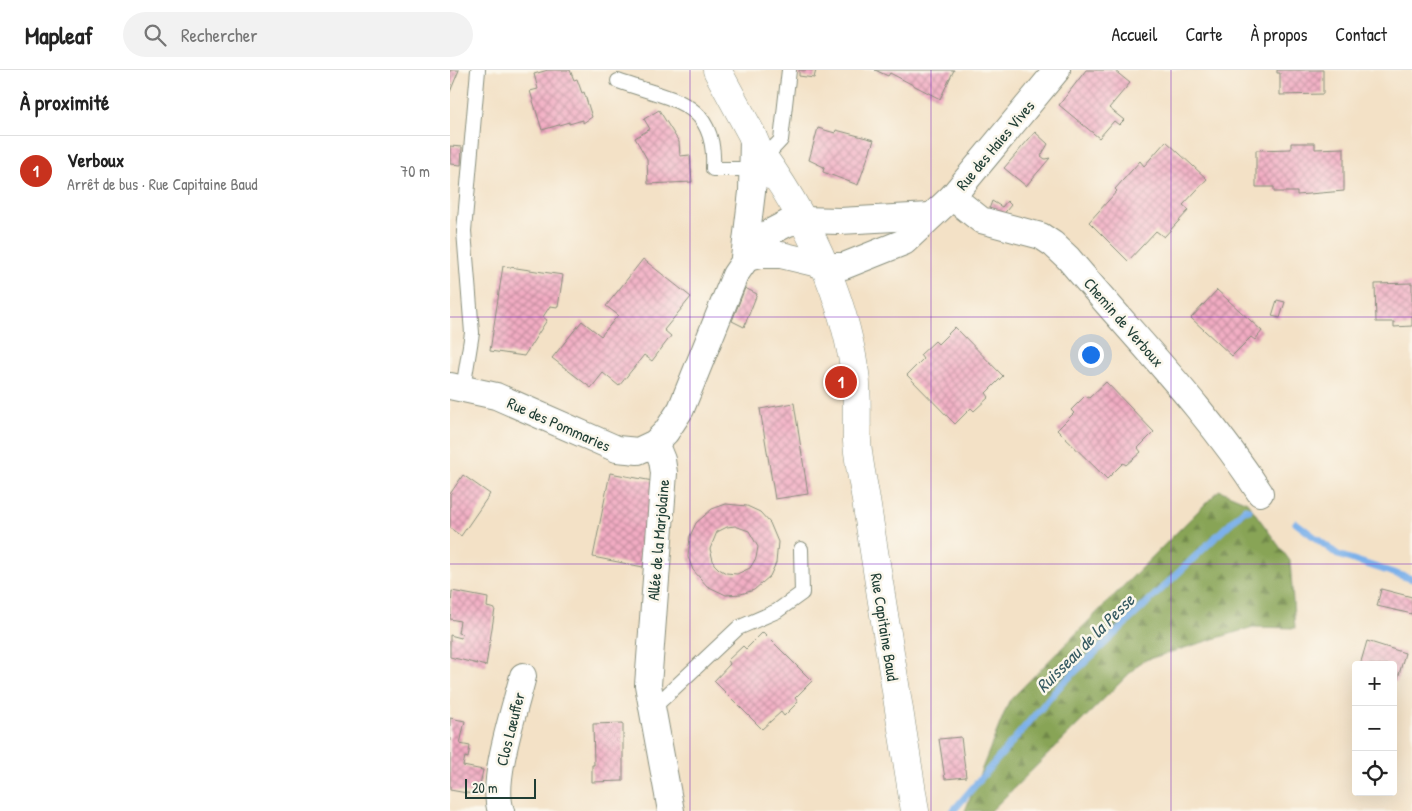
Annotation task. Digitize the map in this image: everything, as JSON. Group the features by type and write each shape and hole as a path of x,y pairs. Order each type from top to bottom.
{"main road":[{"name":"Rue Capitaine Baud","path":"716,70 756,154 789,194 796,222 843,312 855,374 858,444 915,811"}],"street":[{"name":"Rue des Haies Vives","path":"817,264 844,266 904,242 952,197 1057,70"},
{"path":"744,259 756,154"},
{"name":"Chemin de Verboux","path":"952,197 981,220 1041,236 1068,258 1193,401 1233,451 1260,493"},
{"path":"656,443 666,432 681,409 735,275 744,259 761,237 796,222 840,222 930,216"},
{"path":"744,259 760,255 781,256 817,264"},
{"name":"Rue des Pommaries","path":"457,387 496,396 617,449 638,451 656,443"},
{"name":"Allée de la Marjolaine","path":"656,443 664,473 648,685 671,811"},
{"name":"Clos Laeuffer","path":"501,811 498,795 499,775 523,676"}],"lane":[{"name":"Rue des Pommaries","path":"457,387 472,333 464,231 478,70"},
{"path":"618,81 683,104 698,113 706,122 714,150 713,169 756,154 781,140 789,70"},
{"path":"652,709 738,628 777,611 802,593 801,549"}],"green space":[{"path":"1219,490 1247,502 1290,561 1295,628 1253,627 1142,661 991,811 965,811 1009,701"}],"building":[{"path":"450,70 459,70 450,92"},
{"path":"548,70 570,70 574,80 577,79 582,93 584,92 592,117 583,123 583,120 569,124 569,122 542,130 530,91 538,89 534,74"},
{"path":"799,70 816,70 814,78 799,76"},
{"path":"875,70 954,70 940,99 890,73 888,76"},
{"path":"1086,70 1114,70 1130,83 1109,108 1124,120 1119,125 1114,121 1099,138 1059,105"},
{"path":"1277,70 1323,70 1323,94 1280,95 1280,73 1277,73"},
{"path":"659,110 679,142 680,156 690,155 692,182 648,184 647,159 635,138 650,129 644,119"},
{"path":"818,128 835,133 836,130 874,140 858,185 823,172 824,167 809,160"},
{"path":"1035,132 1048,144 1041,156 1045,159 1050,158 1026,186 1004,168"},
{"path":"1166,141 1207,179 1183,205 1189,210 1164,237 1156,231 1128,261 1089,222 1117,191 1115,189 1140,161 1144,166"},
{"path":"1291,143 1315,143 1315,149 1344,148 1344,191 1297,195 1297,192 1274,192 1274,187 1256,187 1256,150 1291,149"},
{"path":"450,146 462,147 461,165 450,164"},
{"path":"992,201 1002,207 1007,201 1011,205 1002,216 988,212"},
{"path":"643,259 691,297 664,330 671,336 652,361 644,355 619,386 603,373 591,388 552,358 582,321 601,336 618,315 606,306"},
{"path":"503,266 563,275 558,307 550,306 543,317 547,320 524,356 490,351"},
{"path":"1412,283 1412,326 1394,327 1394,322 1376,322 1375,284"},
{"path":"745,288 757,294 744,327 732,321"},
{"path":"1217,290 1262,331 1255,340 1251,337 1232,356 1191,318"},
{"path":"1277,300 1285,302 1280,318 1272,316"},
{"path":"955,327 1003,376 986,393 989,397 974,411 971,408 955,424 907,375 923,359 920,355 935,341 938,344"},
{"path":"1106,382 1154,432 1138,448 1141,452 1126,465 1123,463 1107,479 1057,430 1074,413 1071,410 1085,396 1089,398"},
{"path":"794,403 808,494 775,499 760,409"},
{"path":"610,473 658,482 643,567 593,557"},
{"path":"463,475 490,494 461,536 450,528 450,494"},
{"path":"726,504 747,506 760,512 770,523 778,542 776,563 770,576 754,590 741,594 726,595 707,586 693,570 688,557 690,536 696,523 712,509","holes":["735,526 749,531 758,547 756,558 750,568 737,574 726,573 719,569 714,564 710,549 717,532 727,527"]},
{"path":"1381,589 1412,597 1412,614 1377,606"},
{"path":"452,591 488,598 487,607 495,609 486,666 450,657 450,635 461,638 462,634 458,633 460,621 450,619"},
{"path":"763,632 812,681 795,698 798,702 784,716 781,712 762,729 714,681 730,664 728,660 743,646 746,649"},
{"path":"1367,641 1405,653 1397,682 1397,661 1361,661"},
{"path":"450,718 465,721 460,744 470,746 468,758 465,757 463,766 483,770 478,795 450,790"},
{"path":"623,723 623,781 592,782 592,765 594,765 593,724"},
{"path":"961,737 966,777 945,779 939,739"}],"waterway":[{"name":"Ruisseau de la Pesse","path":"953,811 1059,687 1245,509 1249,510"},
{"name":"Ruisseau de la Pesse","path":"1296,523 1338,555 1412,579"}],"place":[{"name":"Verboux","path":"841,382"}]}
